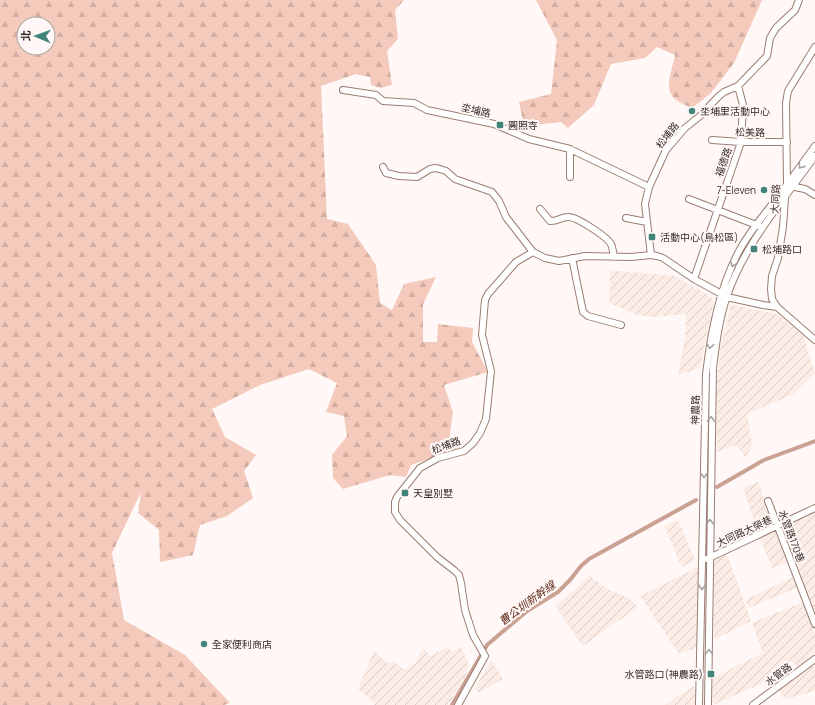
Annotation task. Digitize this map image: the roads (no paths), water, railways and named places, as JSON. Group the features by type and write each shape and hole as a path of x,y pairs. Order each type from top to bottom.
{"street":[{"name":"松埔路","path":"651,255 645,204 649,187 666,150 685,128 700,116 724,92 738,86 767,56 770,38 776,28 795,10 799,0"},
{"name":"大同路","path":"815,47 788,91 786,103 787,185 783,227 770,289 772,299 778,307 815,340"},
{"name":"福德路","path":"694,279 741,142 743,106 738,86"},
{"name":"坔埔路","path":"343,90 376,95 383,101 414,103 427,110 494,124 529,139 570,149 649,187"},
{"name":"松美路","path":"712,140 741,142 787,142"},
{"name":"神農路","path":"699,705 706,374 711,335 724,295 759,226 815,146"},
{"path":"570,149 570,176"},
{"name":"神農路","path":"759,226 785,198 815,156"},
{"path":"383,167 386,173 399,176 417,177 435,168 440,169 446,171 455,179 492,192 499,201 506,217 533,252 552,260 559,261 585,256 614,256 631,258 651,255 663,258 694,279 724,295 762,305 778,307"},
{"path":"787,185 805,189 815,195"},
{"path":"689,199 759,226"},
{"path":"540,208 550,221 554,222 567,216 571,217 602,235 611,245 614,256"},
{"path":"626,218 647,222"},
{"name":"松埔路","path":"458,705 485,656 473,635 465,610 462,583 459,575 437,557 400,520 395,512 395,502 399,494 420,468 438,458 464,451 473,443 483,427 486,419 491,371 482,335 485,300 488,294 516,262 533,252"},
{"path":"572,258 583,312 588,316 621,325"},
{"name":"神農路","path":"708,705 713,368 724,295"},
{"name":"水管路170巷","path":"768,500 815,624"},
{"name":"大同路大榮巷","path":"702,562 815,508"},
{"name":"水管路","path":"755,704 815,659"}],"waterway":[{"name":"曹公圳新幹線","path":"717,487 764,460 815,441"},
{"name":"曹公圳新幹線","path":"452,705 487,645 527,611 558,592 589,559 696,500"}],"place":[{"name":"坔埔里活動中心","path":"692,111"},
{"name":"圓照寺","path":"500,125"},
{"name":"7-Eleven","path":"764,190"},
{"name":"活動中心(鳥松區)","path":"652,237"},
{"name":"松埔路口","path":"754,249"},
{"name":"天皇別墅","path":"405,493"},
{"name":"全家便利商店","path":"204,644"},
{"name":"水管路口(神農路)","path":"711,674"}]}
